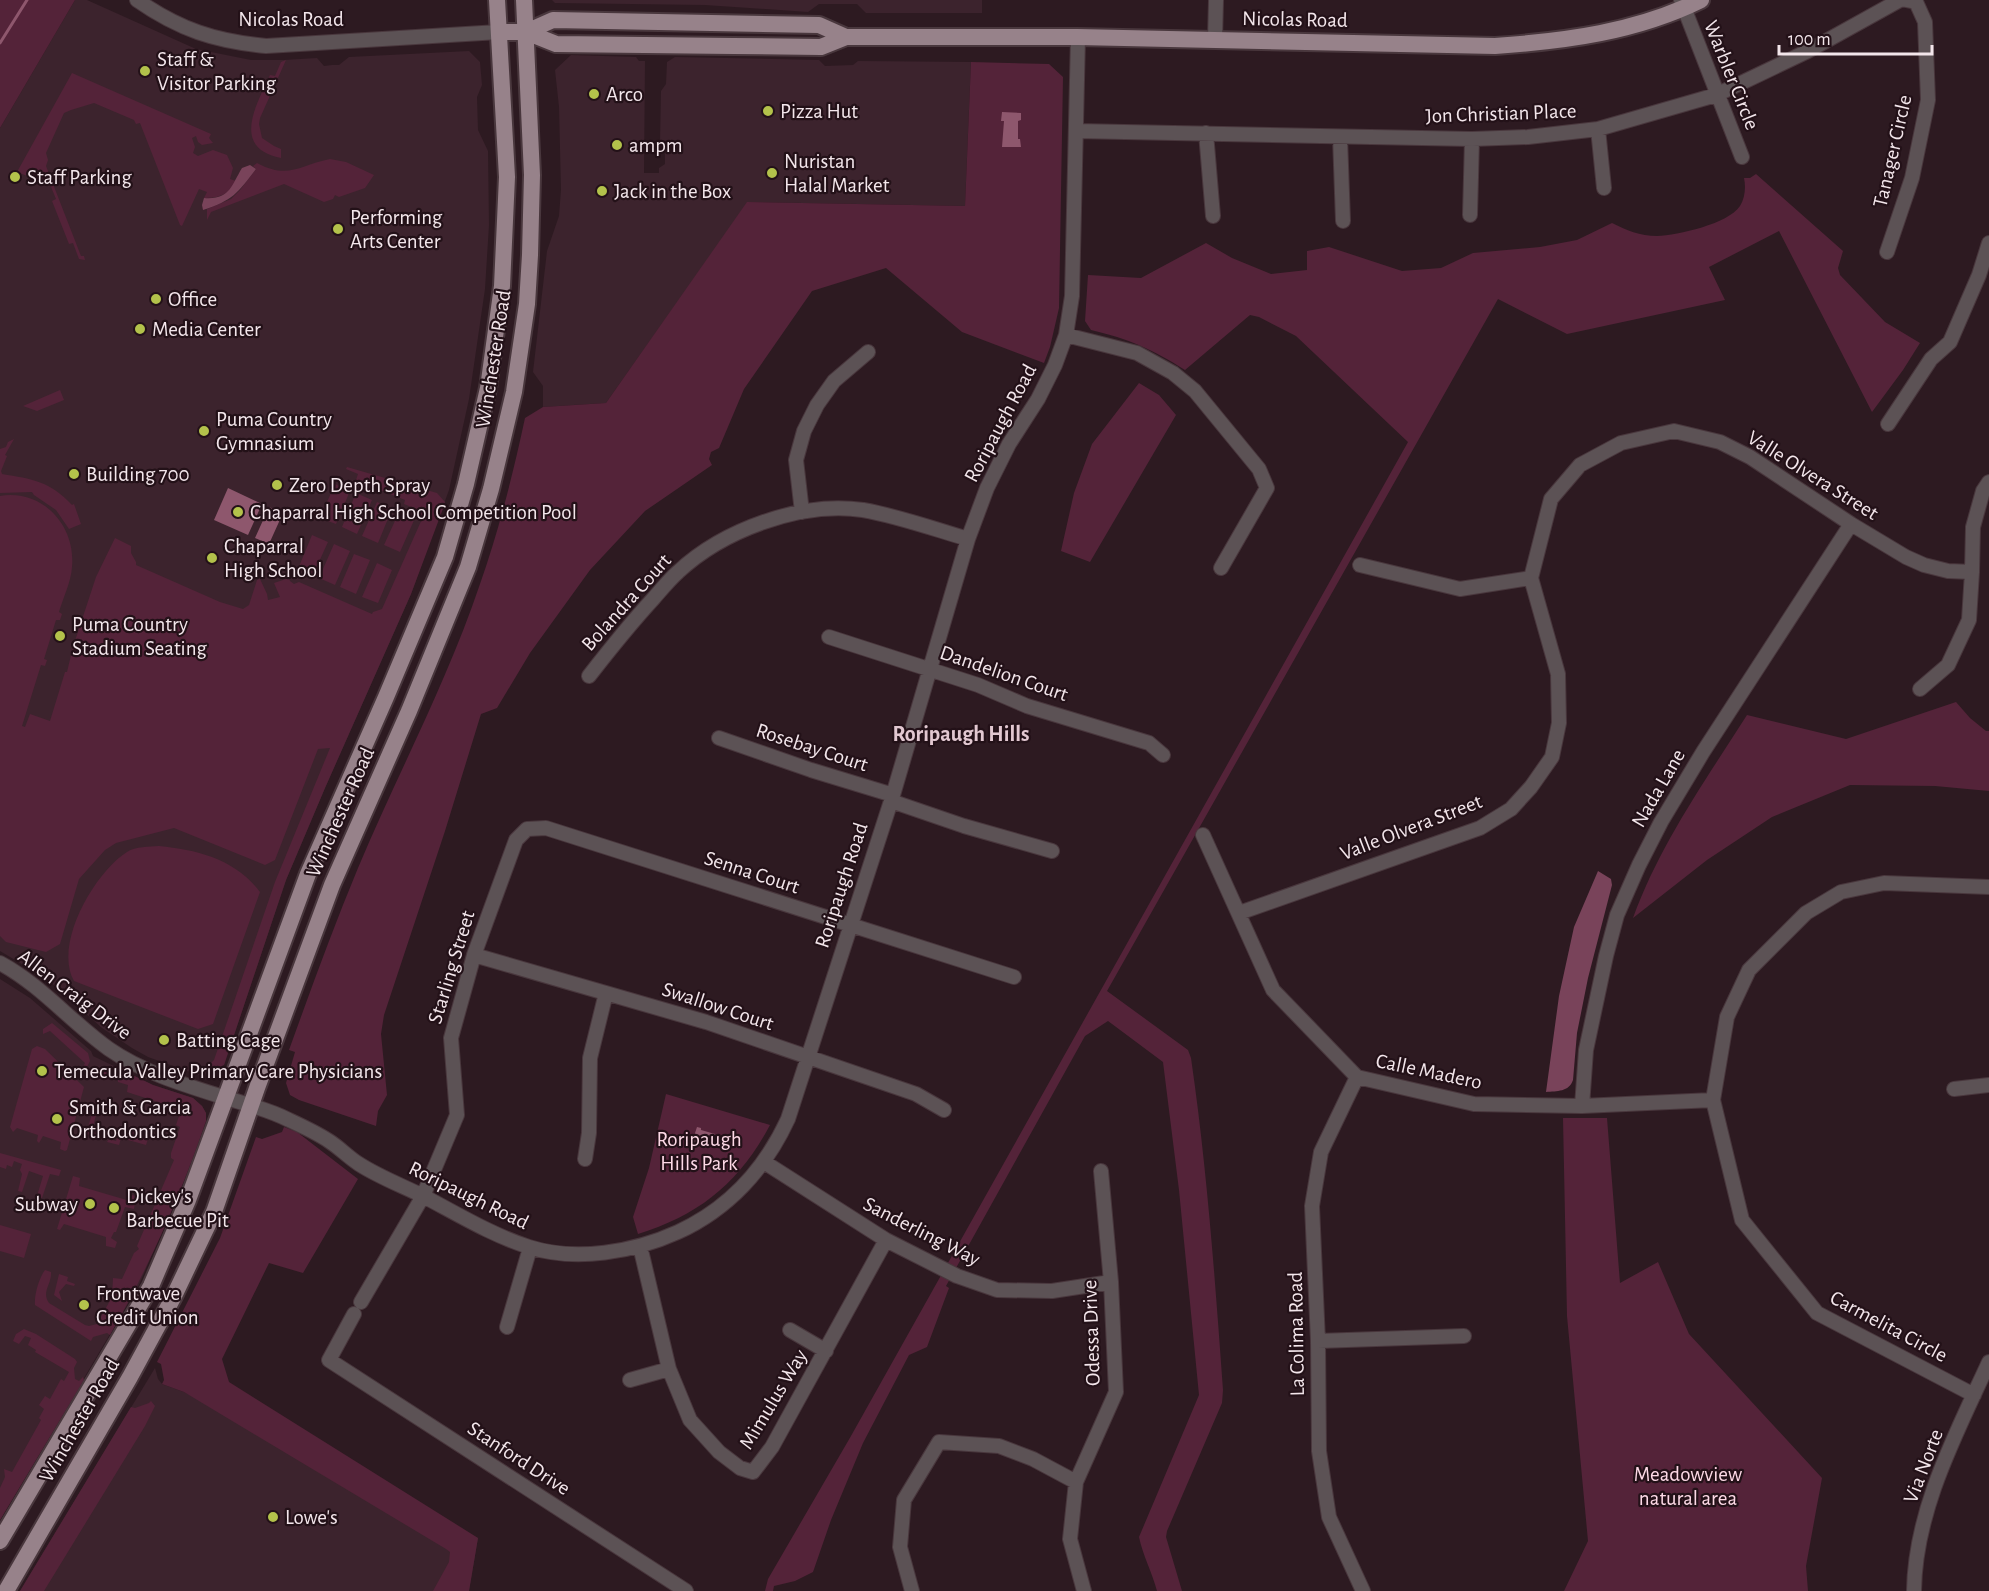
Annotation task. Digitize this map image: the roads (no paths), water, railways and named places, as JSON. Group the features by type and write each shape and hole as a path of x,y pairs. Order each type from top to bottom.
{"main road":[{"name":"Winchester Road","path":"0,1541 151,1286 188,1200 308,874 445,557 466,484 488,388 502,286 507,177 497,0"},
{"name":"Winchester Road","path":"6,1591 120,1395 179,1287 214,1212 332,885 409,711 468,567 491,489 514,392 528,284 532,175 524,0"},
{"name":"Nicolas Road","path":"499,32 526,32 556,44 821,47 846,37 1078,37 1495,46 1540,43 1620,30 1682,4 1701,0"},
{"name":"Nicolas Road","path":"526,32 553,20 819,25 846,37"}],"street":[{"name":"Nicolas Road","path":"137,0 196,33 230,42 266,46 499,32"},
{"path":"1215,40 1216,0"},
{"name":"Jon Christian Place","path":"1076,131 1472,139 1528,137 1598,129 1716,95 1808,51 1900,0"},
{"name":"Tanager Circle","path":"1887,252 1911,178 1928,100 1925,22 1916,2 1906,0"},
{"name":"Warbler Circle","path":"1682,4 1742,157"},
{"name":"Roripaugh Road","path":"225,1098 276,1113 328,1140 359,1164 476,1225 530,1248 558,1253 587,1254 640,1246 665,1238 706,1217 725,1203 764,1161 788,1119 892,798 968,539 987,488 1009,444 1038,399 1055,365 1066,335 1072,296 1078,37"},
{"path":"1598,129 1604,188"},
{"path":"1206,133 1213,216"},
{"path":"1340,137 1342,220"},
{"path":"1470,215 1472,139"},
{"path":"1888,424 1931,359 1950,342 1979,275 1989,243"},
{"path":"1066,335 1137,353 1173,373 1195,391 1259,469 1267,488 1221,568"},
{"path":"802,512 796,460 804,431 817,405 834,381 868,352"},
{"name":"Valle Olvera Street","path":"1239,913 1480,828 1511,808 1531,787 1552,757 1559,723 1558,674 1531,578 1551,499 1580,465 1621,442 1674,432 1720,442 1750,457 1882,544 1923,566 1948,571 1972,572"},
{"path":"1920,689 1948,665 1969,620 1972,527 1983,491 1989,482"},
{"name":"Bolandra Court","path":"589,676 624,630 677,572 704,551 734,534 773,519 834,508 863,510 968,539"},
{"name":"Nada Lane","path":"1582,1106 1586,1050 1606,956 1617,915 1639,865 1661,822 1703,752 1851,524"},
{"path":"1360,565 1460,588 1531,578"},
{"name":"Dandelion Court","path":"828,637 978,686 1027,706 1149,743 1163,754"},
{"name":"Rosebay Court","path":"719,738 892,798 964,826 1052,851"},
{"name":"Senna Court","path":"546,828 1014,977"},
{"name":"Starling Street","path":"361,1302 423,1197 457,1115 451,1038 474,955 516,840 527,829 546,828"},
{"name":"Calle Madero","path":"1203,835 1273,990 1357,1077 1474,1104 1582,1106 1713,1100"},
{"name":"Carmelita Circle","path":"1974,1395 1817,1313 1742,1220 1713,1100 1727,1017 1749,970 1806,913 1841,892 1884,883 1989,887"},
{"name":"Swallow Court","path":"474,955 706,1022 916,1094 944,1110"},
{"name":"Allen Craig Drive","path":"0,963 38,988 109,1049 146,1069 225,1098"},
{"path":"585,1159 590,1133 590,1058 606,993"},
{"name":"La Colima Road","path":"1357,1077 1321,1152 1312,1206 1318,1341 1319,1451 1329,1517 1364,1591"},
{"path":"1954,1089 1989,1085"},
{"name":"Sanderling Way","path":"764,1161 886,1240 948,1272 997,1290 1052,1291 1111,1282"},
{"name":"Odessa Drive","path":"1084,1591 1070,1539 1076,1482 1116,1392 1111,1282 1101,1171"},
{"name":"Mimulus Way","path":"640,1246 669,1369 690,1420 719,1452 740,1468 753,1472 772,1447 886,1240"},
{"path":"507,1327 530,1248"},
{"name":"Stanford Drive","path":"354,1314 329,1360 686,1591"},
{"path":"790,1330 826,1351"},
{"path":"1318,1341 1464,1336"},
{"name":"Via Norte","path":"1914,1591 1918,1544 1930,1504 1989,1362"},
{"path":"630,1380 669,1369"},
{"path":"912,1591 900,1547 904,1500 939,1442 999,1446 1033,1459 1076,1482"}],"waterway":[{"path":"0,43 27,0"}],"place":[{"name":"Staff & Visitor Parking","path":"145,71"},
{"name":"Arco","path":"594,94"},
{"name":"Pizza Hut","path":"768,111"},
{"name":"ampm","path":"617,145"},
{"name":"Nuristan Halal Market","path":"772,173"},
{"name":"Staff Parking","path":"15,177"},
{"name":"Jack in the Box","path":"602,191"},
{"name":"Performing Arts Center","path":"338,229"},
{"name":"Office","path":"156,299"},
{"name":"Media Center","path":"140,329"},
{"name":"Puma Country Gymnasium","path":"204,431"},
{"name":"Building 700","path":"74,474"},
{"name":"Zero Depth Spray","path":"277,485"},
{"name":"Chaparral High School Competition Pool","path":"238,512"},
{"name":"Chaparral High School","path":"212,558"},
{"name":"Puma Country Stadium Seating","path":"60,636"},
{"name":"Batting Cage","path":"164,1040"},
{"name":"Temecula Valley Primary Care Physicians","path":"42,1071"},
{"name":"Smith & Garcia Orthodontics","path":"57,1119"},
{"name":"Subway","path":"90,1204"},
{"name":"Dickey's Barbecue Pit","path":"114,1208"},
{"name":"Frontwave Credit Union","path":"84,1305"},
{"name":"Lowe's","path":"273,1517"}],"district":[{"name":"Roripaugh Hills","path":"961,733"}],"park label":[{"name":"Roripaugh Hills Park","path":"699,1151"},
{"name":"Meadowview natural area","path":"1688,1486"}]}
